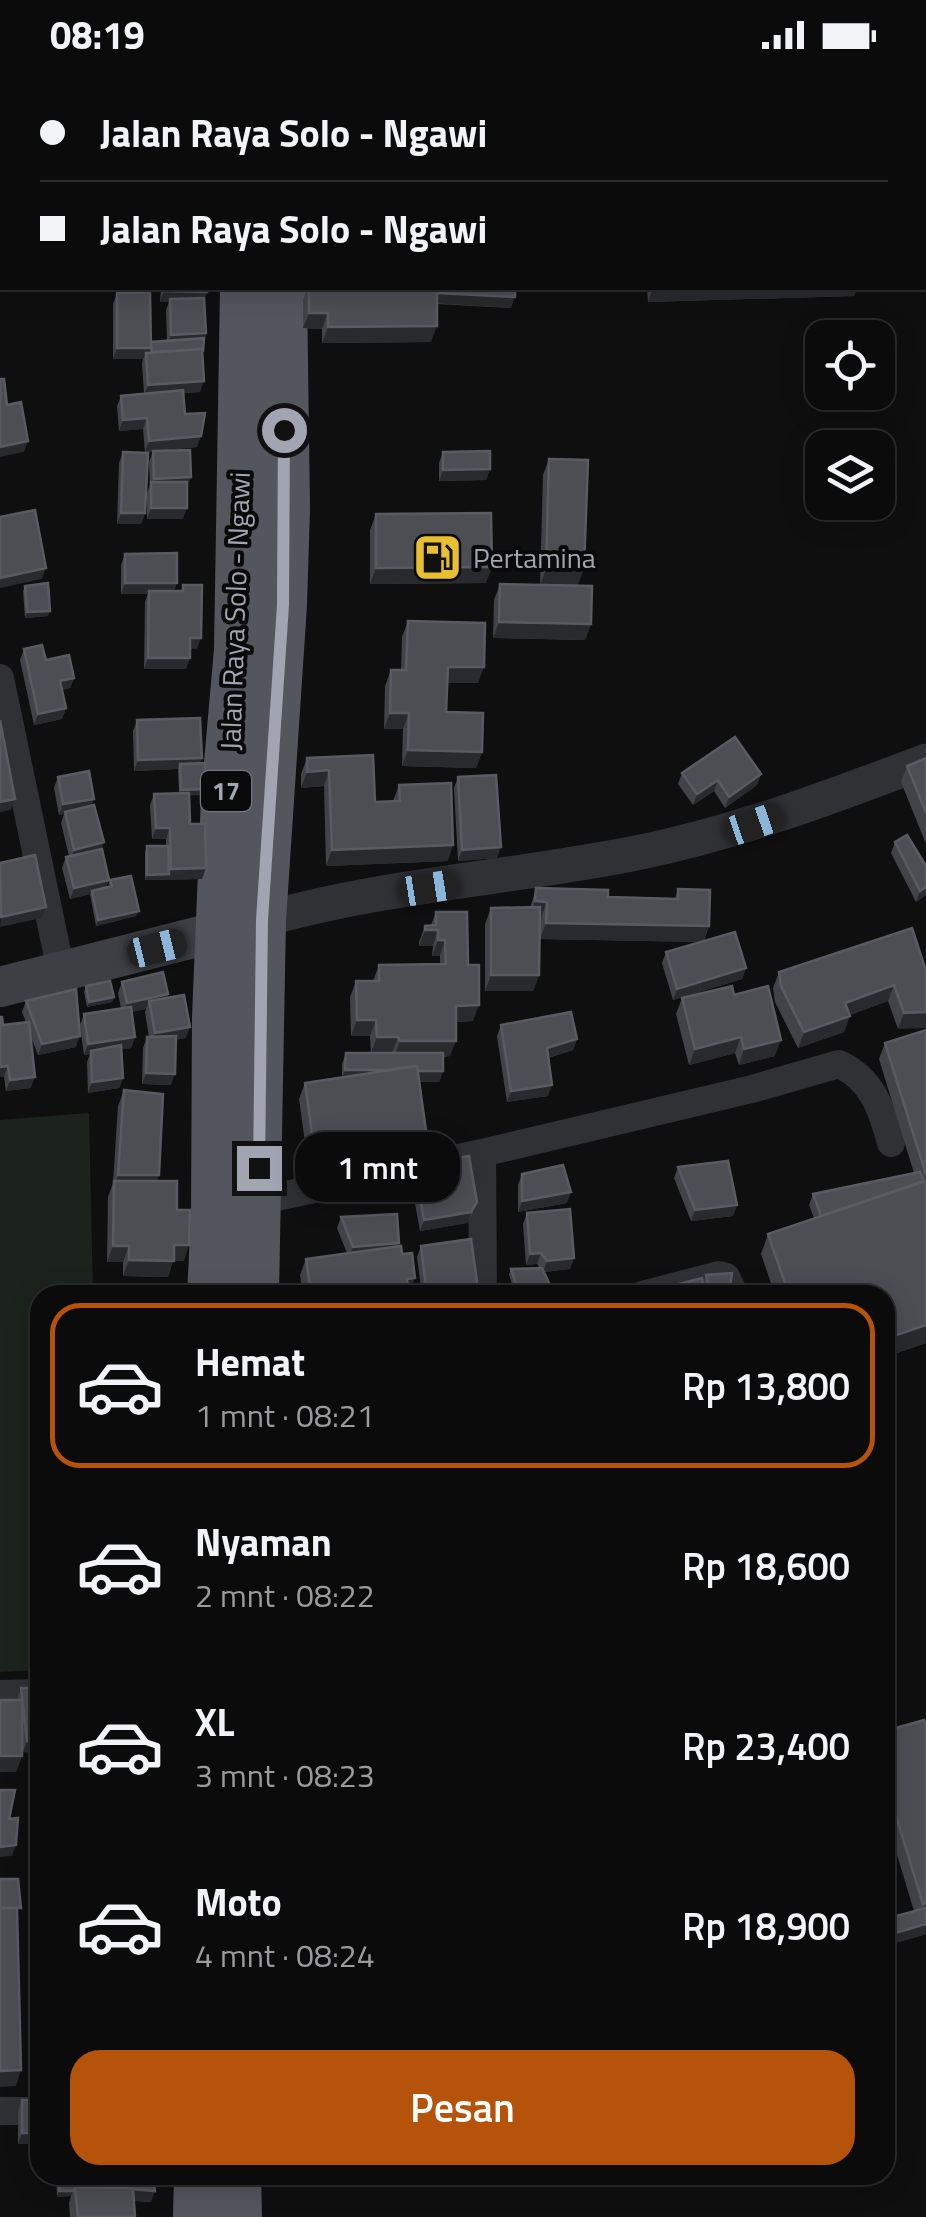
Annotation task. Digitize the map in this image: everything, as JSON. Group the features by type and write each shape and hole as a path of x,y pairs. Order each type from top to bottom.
{"highway":[{"name":"Jalan Raya Solo - Ngawi","path":"244,290 238,650 225,797 241,926 258,1201 255,1285"},
{"name":"Jalan Raya Solo - Ngawi","path":"211,1285 241,926 283,605 286,509 282,290"},
{"path":"197,2217 198,2185"},
{"path":"238,2185 238,2217"}],"main road":[{"path":"0,986 241,926"}],"street":[{"path":"0,678 61,972"},
{"path":"241,926 357,898 574,865 682,844 754,824 926,761"},
{"path":"258,1201 482,1153 752,1089 839,1064 866,1082 877,1100 891,1143"},
{"path":"482,1153 483,1285"},
{"path":"680,1285 719,1275 726,1276 730,1285"},
{"path":"0,1694 30,1693"},
{"path":"0,2111 30,2111"}],"shaded area":[{"path":"89,1113 93,1285 30,1285 30,1670 0,1672 0,1120"}],"building":[{"path":"207,290 207,292 164,291"},
{"path":"309,290 437,290 437,326 328,327 328,313 309,313"},
{"path":"515,290 515,297 437,293"},
{"path":"150,292 151,348 117,348 117,293"},
{"path":"204,298 206,333 171,335 170,299"},
{"path":"204,338 203,351 152,352 151,342"},
{"path":"202,349 204,381 148,385 146,353"},
{"path":"0,379 4,379 7,405 21,402 28,441 0,447"},
{"path":"183,390 185,414 205,413 201,436 149,441 147,418 123,420 121,396"},
{"path":"190,450 191,477 154,479 153,451"},
{"path":"490,451 490,469 443,470 443,452"},
{"path":"123,452 148,453 145,513 121,513"},
{"path":"549,459 588,460 584,569 546,569"},
{"path":"151,482 187,482 187,508 151,508"},
{"path":"35,510 46,568 0,578 0,517"},
{"path":"491,513 492,567 376,568 376,514"},
{"path":"177,553 177,583 125,583 125,554"},
{"path":"48,583 50,611 27,612 25,586"},
{"path":"500,584 592,586 591,624 499,622"},
{"path":"183,585 202,585 201,638 190,638 190,658 148,658 149,591 183,591"},
{"path":"408,621 485,623 484,667 448,667 446,712 483,713 482,752 408,750 409,713 390,713 391,670 406,670"},
{"path":"42,645 46,660 69,655 74,678 60,681 66,708 38,714 24,649"},
{"path":"200,718 202,758 138,760 137,720"},
{"path":"0,720 15,799 0,802"},
{"path":"735,737 761,774 729,797 718,780 697,794 682,773"},
{"path":"373,755 375,802 400,801 399,785 451,783 453,845 332,850 329,770 307,772 307,758"},
{"path":"926,758 926,813 907,766"},
{"path":"205,763 205,789 181,790 180,764"},
{"path":"89,771 94,799 63,804 58,777"},
{"path":"496,775 501,847 462,850 458,777"},
{"path":"189,793 190,824 205,824 206,868 171,869 170,828 156,828 154,794"},
{"path":"94,805 104,842 74,850 65,812"},
{"path":"907,835 926,866 926,887 920,891 895,842"},
{"path":"147,846 168,846 169,874 147,875"},
{"path":"102,849 109,880 74,888 66,857"},
{"path":"35,855 46,907 1,917 0,863"},
{"path":"131,876 139,911 98,920 92,891 112,886 110,880"},
{"path":"536,888 608,890 608,897 678,899 678,889 710,890 709,926 546,923 547,902 535,901"},
{"path":"540,907 539,975 491,975 491,908"},
{"path":"436,912 467,912 468,965 479,965 479,1005 456,1006 456,1041 377,1037 376,1020 357,1020 356,981 379,981 379,965 446,964 445,940 438,940 438,930 425,930 425,926 436,925"},
{"path":"912,928 926,971 926,1012 904,1013 894,985 845,1003 850,1016 804,1032 781,986 779,972"},
{"path":"735,932 746,968 677,989 666,952"},
{"path":"163,972 168,994 127,1003 122,982"},
{"path":"110,981 114,997 89,1002 86,986"},
{"path":"732,986 734,995 768,986 781,1040 744,1049 741,1037 695,1049 682,998"},
{"path":"76,989 80,1036 42,1044 26,1001"},
{"path":"184,995 190,1027 155,1033 149,1001"},
{"path":"131,1007 135,1037 88,1044 84,1014"},
{"path":"571,1012 577,1039 547,1048 552,1085 511,1091 501,1025"},
{"path":"0,1017 3,1025 29,1022 35,1077 10,1080 8,1066 0,1067"},
{"path":"926,1030 926,1175 885,1043"},
{"path":"176,1036 175,1074 146,1073 147,1037"},
{"path":"121,1045 123,1078 92,1082 91,1051"},
{"path":"346,1053 443,1053 443,1071 418,1071 417,1066 345,1070"},
{"path":"417,1066 427,1138 315,1155 305,1083"},
{"path":"124,1090 163,1094 159,1175 118,1175"},
{"path":"469,1156 477,1202 471,1212 424,1220 414,1165"},
{"path":"728,1161 737,1205 695,1210 678,1167"},
{"path":"563,1165 571,1192 522,1201 522,1174"},
{"path":"920,1172 924,1181 821,1216 813,1194"},
{"path":"114,1181 177,1181 177,1210 190,1210 189,1245 174,1245 174,1261 129,1260 129,1246 113,1246"},
{"path":"926,1181 926,1325 895,1336 895,1285 786,1285 768,1234"},
{"path":"570,1209 574,1258 547,1261 541,1253 530,1254 527,1213"},
{"path":"397,1214 399,1243 353,1247 341,1217"},
{"path":"471,1239 477,1285 426,1285 421,1246"},
{"path":"401,1246 402,1254 412,1253 415,1278 407,1279 408,1285 310,1285 306,1259"},
{"path":"542,1268 550,1285 516,1285 511,1269"},
{"path":"732,1273 730,1285 708,1285 706,1275"},
{"path":"702,1278 703,1285 679,1285"},
{"path":"21,1688 30,1688 30,1741"},
{"path":"0,1700 22,1700 22,1756 0,1756"},
{"path":"924,1720 926,1726 923,1904 895,1813 895,1728"},
{"path":"0,1790 15,1790 9,1819 18,1818 16,1845 0,1847"},
{"path":"0,1879 18,1879 21,1908 0,1908"},
{"path":"0,1908 17,1908 21,2070 0,2071"},
{"path":"926,1908 926,1924 895,1933 895,1916"},
{"path":"22,2100 30,2100 30,2133 22,2133"},
{"path":"59,2185 94,2185 75,2187 73,2191 59,2191"},
{"path":"154,2185 155,2191 133,2188 105,2187"},
{"path":"75,2187 133,2188 135,2217 78,2217"}],"place":[{"name":"Pertamina","path":"438,558"}],"route":[{"path":"259,1168 262,920 283,605 284,430"}]}
